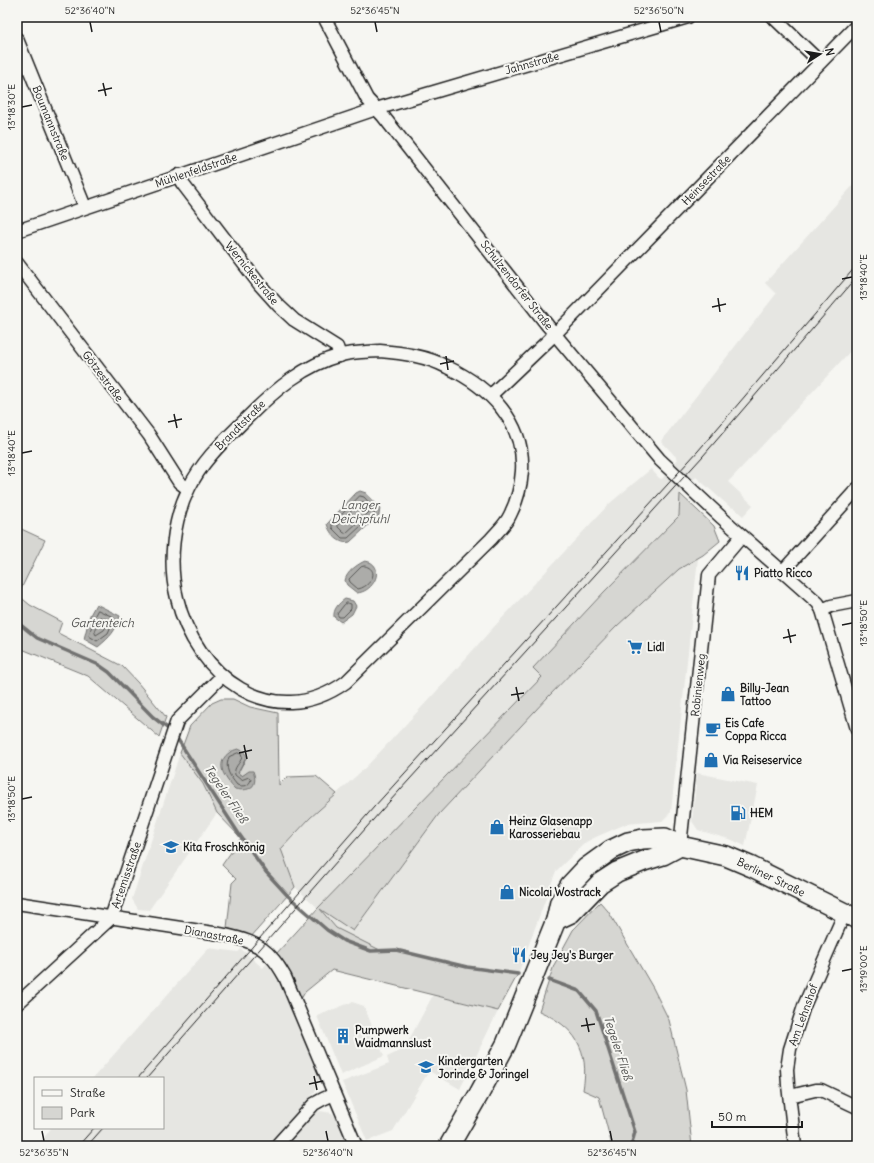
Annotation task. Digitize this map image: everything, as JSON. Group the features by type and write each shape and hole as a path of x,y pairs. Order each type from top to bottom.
{"main road":[{"name":"Berliner Straße","path":"680,846 710,852 752,867 851,916"},
{"path":"449,1146 506,1044 556,920 571,913 600,883 617,872 664,855 680,846"}],"street":[{"name":"Schulzendorfer Straße","path":"324,17 367,100 388,122 555,334 660,460 818,603 822,610"},
{"name":"Jahnstraße","path":"376,109 688,17"},
{"path":"773,17 820,62"},
{"name":"Heinsestraße","path":"555,334 857,25"},
{"name":"Boumannstraße","path":"17,39 85,207"},
{"name":"Mühlenfeldstraße","path":"17,231 376,109"},
{"name":"Wernickestraße","path":"179,175 182,183 260,285 278,306 294,320 336,347 340,356"},
{"name":"Götzestraße","path":"17,263 149,436 179,482 188,489"},
{"path":"491,395 555,334"},
{"name":"Brandtstraße","path":"380,350 409,354 429,359 447,366 465,376 491,395 508,416 513,425 518,437 522,463 520,487 510,516 491,539 357,673 334,691 310,700 295,702 269,700 244,691 222,676 208,661 194,641 183,619 176,597 172,568 176,528 188,489 201,467 210,456 284,384 317,364 340,356 380,350"},
{"path":"783,571 857,490"},
{"name":"Robinienweg","path":"680,846 709,575 740,534"},
{"path":"857,601 831,606 822,610 857,729"},
{"name":"Artemisstraße","path":"17,1004 112,918 178,721 222,676"},
{"name":"Dianastraße","path":"17,903 220,934 242,938 256,944 272,957 285,976 356,1146"},
{"name":"Am Lehnshof","path":"795,1146 787,1068 794,1035 804,1006 851,916"},
{"path":"790,1096 821,1090 857,1107"},
{"path":"276,1146 314,1104 323,1098 334,1094"}],"shaded area":[{"path":"857,181 857,344 728,482 753,505 743,516 734,508 730,507 696,477 680,494 679,516 604,592 534,668 542,677 319,908 353,931 439,814 548,697 617,626 679,569 698,558 671,812 662,821 626,824 586,842 556,871 518,974 467,967 396,950 380,950 336,928 318,908 295,887 281,850 310,818 366,767 610,503 651,469 659,478 662,479 678,459 661,441 776,294 765,283"},
{"name":"Kita Froschkönig","path":"180,753 203,784 217,813 149,910 138,909 132,899"},
{"path":"697,773 758,785 745,846 732,840 698,830 692,821"},
{"path":"209,948 238,952 241,949 263,968 266,964 280,979 319,1078 319,1083 315,1092 266,1146 36,1146 50,1129 164,1129 164,1077 94,1077"},
{"name":"Kindergarten Jorinde & Joringel","path":"433,995 498,1011 460,1089 429,1071 393,1131 367,1141 342,1082 389,1064 387,1057 404,1049"},
{"path":"352,1002 364,1006 384,1056 341,1075 317,1016"},
{"path":"320,1111 332,1113 336,1118 347,1146 284,1146 314,1113"}],"green space":[{"path":"680,494 714,526 720,541 703,555 679,569 617,626 548,697 439,814 353,931 320,909 336,928 380,950 396,950 467,967 518,974 498,1011 332,970 305,992 301,999 285,963 276,954 318,908 542,677 533,668 604,592 679,516"},
{"path":"17,527 45,540 18,595 30,605 62,622 58,633 122,666 166,717 159,737 88,676 17,647"},
{"path":"221,699 233,699 250,707 278,713 279,785 287,777 316,776 337,794 310,818 281,849 295,887 250,938 242,933 227,928 232,883 236,879 222,865 241,838 217,813 203,784 180,753 190,726 212,703","holes":["232,751 245,762 240,766 238,773 242,776 247,773 235,789"]},
{"path":"600,902 608,911 653,988 669,1020 686,1090 692,1146 610,1146 611,1142 599,1097 583,1090 585,1075 584,1063 582,1051 577,1041 571,1032 562,1024 539,1011 554,965 573,930"}],"water":[{"name":"Langer Deichpfuhl","path":"360,491 366,493 380,508 379,515 350,542 342,542 333,535 327,524 356,493"},
{"path":"365,561 371,563 375,567 377,571 376,577 374,583 370,587 357,593 347,585 345,581 348,574 356,566"},
{"path":"345,599 353,601 356,606 352,614 341,622 334,617 334,611"},
{"name":"Gartenteich","path":"96,604 120,616 112,633 98,647 84,639 90,615"},
{"path":"238,749 243,751 247,756 238,773 242,776 249,771 253,771 255,776 254,785 245,790 235,789 226,778 222,767 222,763 226,755 233,750"}],"waterway":[{"name":"Tegeler Fließ","path":"17,622 37,638 99,665 109,672 153,717 171,731"},
{"name":"Tegeler Fließ","path":"175,735 239,834 266,872 288,896 327,930 344,941 371,951 396,950 467,967 518,974"},
{"name":"Tegeler Fließ","path":"549,980 579,991 596,1011 635,1132 631,1146"}],"tram line":[{"path":"139,1077 374,807 698,451 857,265"},
{"path":"148,1077 380,812 703,456 857,277"},
{"path":"78,1146 93,1129"},
{"path":"87,1146 102,1129"}],"place":[{"name":"Piatto Ricco","path":"742,573"},
{"name":"Lidl","path":"635,647"},
{"name":"Billy-Jean Tattoo","path":"728,694"},
{"name":"Eis Cafe Coppa Ricca","path":"713,729"},
{"name":"Via Reiseservice","path":"711,760"},
{"name":"HEM","path":"738,813"},
{"name":"Heinz Glasenapp Karosseriebau","path":"497,827"},
{"name":"Kita Froschkönig","path":"171,847"},
{"name":"Nicolai Wostrack","path":"507,892"},
{"name":"Jey Jey's Burger","path":"519,955"},
{"name":"Pumpwerk Waidmannslust","path":"343,1036"},
{"name":"Kindergarten Jorinde & Joringel","path":"426,1067"}]}
